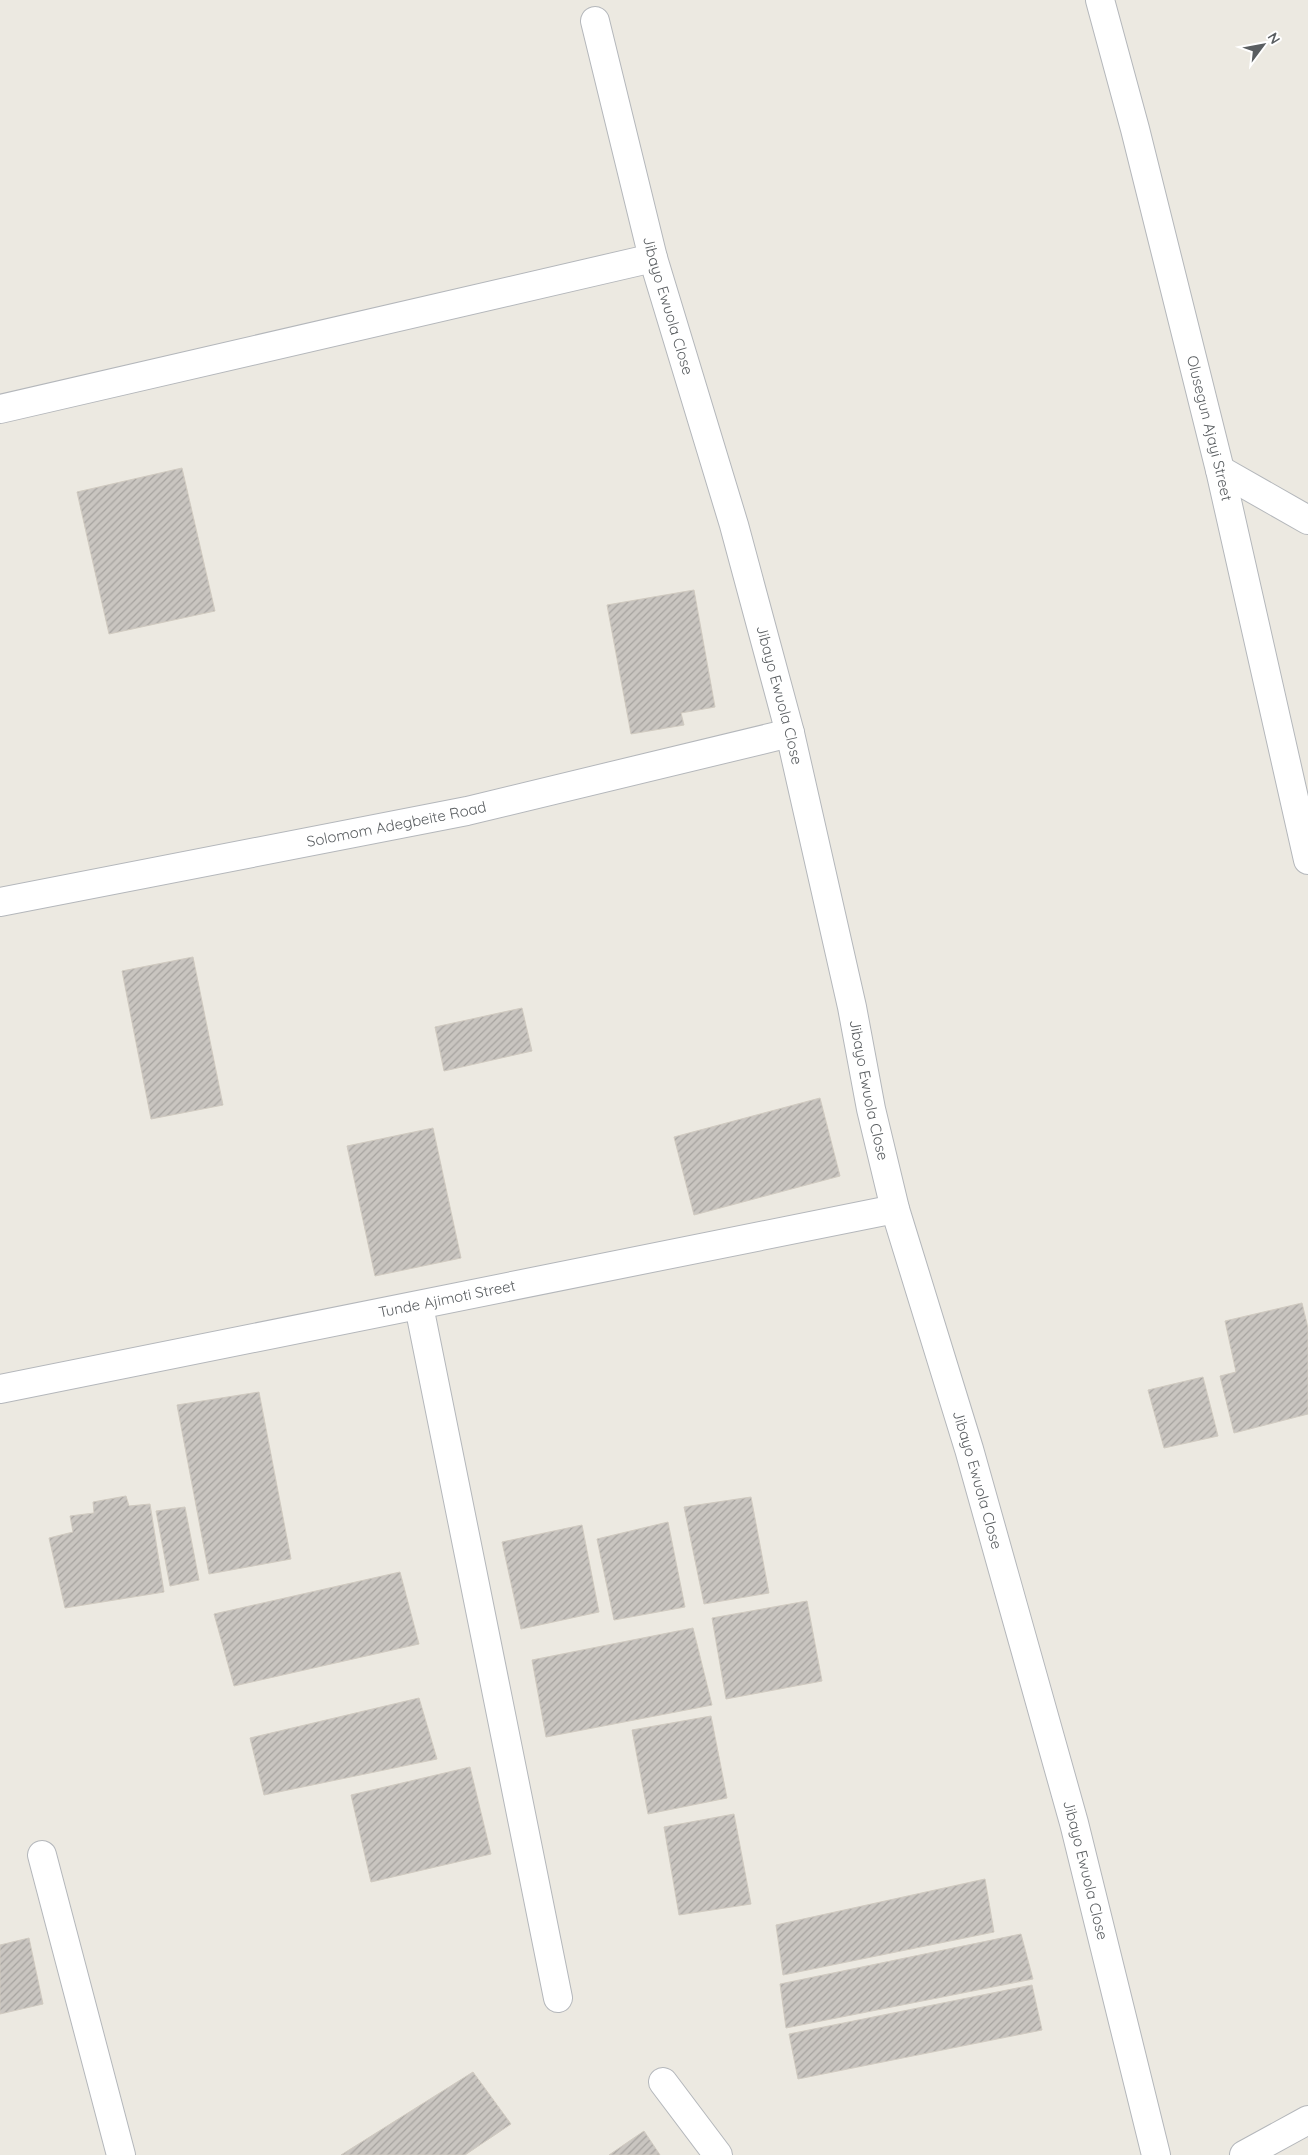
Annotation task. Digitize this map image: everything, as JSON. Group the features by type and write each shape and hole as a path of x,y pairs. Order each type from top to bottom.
{"street":[{"name":"Olusegun Ajayi Street","path":"1100,0 1135,129 1220,470 1308,860"},
{"name":"Jibayo Ewuola Close","path":"595,22 653,258 734,525 790,733 852,1007 871,1109 895,1209 969,1449 1074,1823 1156,2155"},
{"path":"0,409 653,258"},
{"path":"1220,470 1308,520"},
{"name":"Solomom Adegbeite Road","path":"0,902 467,812 790,733"},
{"name":"Tunde Ajimoti Street","path":"0,1389 419,1306 781,1230 895,1209"},
{"path":"419,1306 558,1998"},
{"path":"42,1855 121,2155"},
{"path":"663,2082 718,2155"},
{"path":"1244,2155 1308,2120"}],"building":[{"path":"182,468 215,611 109,634 77,492"},
{"path":"694,590 715,707 681,713 684,725 631,734 607,605"},
{"path":"193,957 223,1105 151,1119 122,971"},
{"path":"522,1008 532,1051 444,1071 435,1027"},
{"path":"820,1098 840,1176 694,1215 674,1137"},
{"path":"433,1128 461,1258 375,1276 347,1146"},
{"path":"1302,1303 1308,1328 1308,1414 1234,1433 1220,1376 1236,1372 1225,1321"},
{"path":"1203,1377 1218,1436 1164,1448 1148,1390"},
{"path":"259,1392 291,1559 209,1574 177,1405"},
{"path":"126,1496 129,1506 150,1504 164,1592 65,1608 49,1538 73,1532 70,1516 94,1513 93,1502"},
{"path":"751,1497 769,1593 704,1604 684,1507"},
{"path":"185,1507 199,1580 170,1586 156,1511"},
{"path":"668,1522 685,1607 614,1620 597,1539"},
{"path":"582,1525 599,1612 521,1629 502,1542"},
{"path":"400,1572 419,1644 234,1686 214,1614"},
{"path":"807,1601 822,1681 726,1699 712,1618"},
{"path":"693,1628 712,1705 546,1737 532,1660"},
{"path":"419,1698 437,1759 264,1795 250,1738"},
{"path":"711,1716 727,1798 648,1814 632,1730"},
{"path":"470,1767 491,1854 371,1882 351,1795"},
{"path":"734,1814 751,1904 679,1915 664,1827"},
{"path":"985,1879 994,1932 783,1975 776,1925"},
{"path":"1021,1934 1033,1979 786,2028 780,1984"},
{"path":"29,1938 43,2004 0,2014 0,1945"},
{"path":"1032,1985 1042,2030 798,2079 789,2034"},
{"path":"473,2072 511,2124 465,2155 341,2155"},
{"path":"644,2131 660,2155 609,2155"}]}
